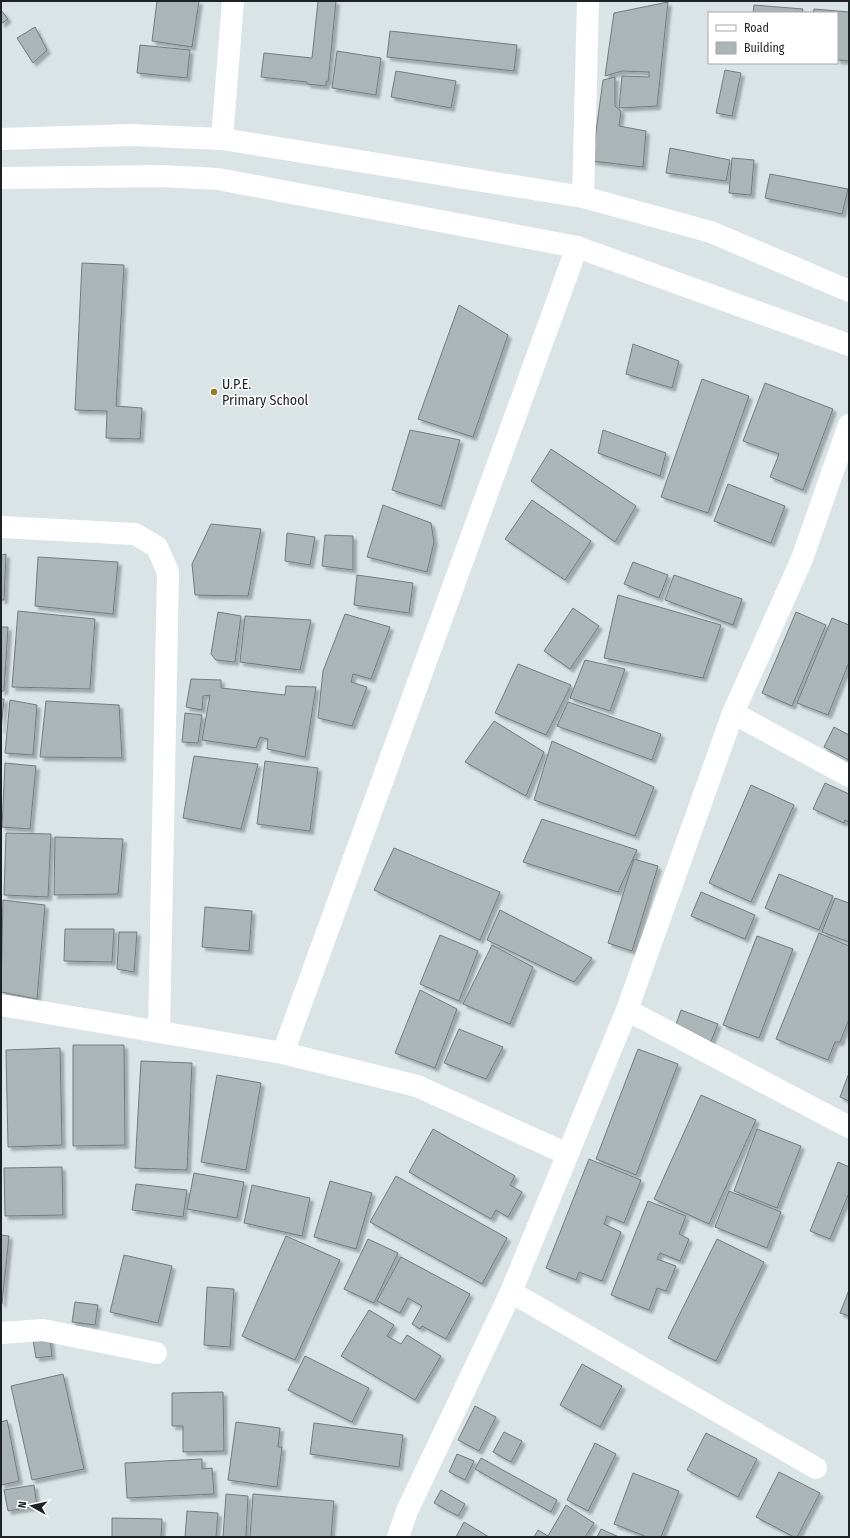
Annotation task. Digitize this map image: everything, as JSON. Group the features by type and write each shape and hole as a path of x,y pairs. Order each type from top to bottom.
{"street":[{"path":"222,139 233,1"},
{"path":"583,197 588,1"},
{"path":"1,140 131,135 222,139 583,197 711,232 849,291"},
{"path":"1,178 161,176 218,179 577,246 849,345"},
{"path":"283,1053 577,246"},
{"path":"398,1537 407,1511 511,1292 628,1010 733,713 802,559 849,425"},
{"path":"1,527 135,534 157,547 168,572 159,1032"},
{"path":"733,713 849,776"},
{"path":"1,1005 283,1053 417,1086 567,1154"},
{"path":"628,1010 849,1127"},
{"path":"511,1292 816,1468"},
{"path":"1,1333 43,1330 156,1353"}],"building":[{"path":"157,1 199,1 192,47 152,41"},
{"path":"318,1 336,1 328,82 326,81 326,86 307,84 307,82 261,77 264,53 312,58"},
{"path":"668,2 657,106 619,108 622,76 649,77 649,72 622,71 605,76 614,13"},
{"path":"754,5 803,9 802,12 753,12"},
{"path":"814,9 849,12 849,61 838,60 838,12 813,12"},
{"path":"1,10 8,19 1,24"},
{"path":"35,27 47,50 33,63 17,38"},
{"path":"390,31 517,45 514,71 387,57"},
{"path":"140,45 190,50 187,78 137,73"},
{"path":"337,51 381,58 376,95 332,88"},
{"path":"725,70 741,73 732,116 716,113"},
{"path":"396,71 456,81 451,108 391,97"},
{"path":"615,77 615,106 621,111 619,126 646,131 643,167 592,161 603,80"},
{"path":"670,148 730,160 726,181 666,173"},
{"path":"732,158 754,160 751,195 729,193"},
{"path":"770,174 848,189 842,214 765,198"},
{"path":"82,263 124,265 116,406 142,408 140,439 106,438 107,411 75,410"},
{"path":"459,305 508,335 473,437 418,419"},
{"path":"633,344 679,361 672,388 626,374"},
{"path":"702,379 749,396 708,513 661,497"},
{"path":"765,383 833,409 803,490 770,477 779,454 743,441"},
{"path":"410,430 460,440 441,506 392,490"},
{"path":"603,430 666,453 660,476 598,453"},
{"path":"551,449 636,506 615,542 531,481"},
{"path":"728,484 785,506 771,543 714,521"},
{"path":"532,500 591,541 565,580 505,539"},
{"path":"383,505 431,523 434,542 427,572 367,557"},
{"path":"211,524 261,529 248,596 195,595 192,564"},
{"path":"287,533 315,537 310,565 285,561"},
{"path":"325,535 353,536 353,570 322,566"},
{"path":"6,554 4,600 1,600 1,555"},
{"path":"38,557 118,562 113,614 35,606"},
{"path":"633,562 668,575 659,598 624,584"},
{"path":"357,575 413,583 409,613 354,605"},
{"path":"674,575 742,599 733,625 665,600"},
{"path":"618,595 721,625 703,678 604,658"},
{"path":"573,608 599,626 570,669 544,651"},
{"path":"18,611 95,619 90,689 12,687"},
{"path":"218,612 241,616 235,662 216,660 211,654"},
{"path":"796,612 826,625 792,706 762,693"},
{"path":"345,614 390,627 371,679 353,674 351,682 367,687 352,726 318,718 323,671"},
{"path":"245,616 311,620 300,670 240,662"},
{"path":"832,618 849,625 849,662 828,715 797,703"},
{"path":"1,627 8,627 4,691 1,691"},
{"path":"585,660 625,669 610,711 570,698"},
{"path":"518,664 571,685 546,735 495,713"},
{"path":"191,679 221,680 221,688 285,695 286,686 316,687 305,757 267,749 268,739 260,737 256,748 202,740 210,695 203,696 202,710 186,707"},
{"path":"1,699 4,699 1,730"},
{"path":"10,700 37,705 33,755 5,753"},
{"path":"46,701 119,705 122,758 40,757"},
{"path":"568,702 661,734 652,760 557,726"},
{"path":"185,713 202,715 198,743 182,742"},
{"path":"494,721 544,752 526,796 465,762"},
{"path":"834,727 849,735 849,760 824,747"},
{"path":"552,741 654,787 635,836 534,800"},
{"path":"194,756 258,764 241,829 183,818"},
{"path":"265,761 318,768 310,831 257,824"},
{"path":"5,763 36,766 30,829 2,827"},
{"path":"825,783 849,794 849,822 845,820 844,823 813,809"},
{"path":"751,785 794,805 751,902 709,883"},
{"path":"542,819 637,850 618,892 523,862"},
{"path":"6,833 51,834 48,897 4,895"},
{"path":"55,837 123,839 118,894 54,895"},
{"path":"394,848 500,892 480,940 374,890"},
{"path":"634,859 658,866 632,951 608,943"},
{"path":"779,874 833,896 819,930 765,908"},
{"path":"701,892 755,915 745,939 691,916"},
{"path":"835,898 849,903 849,942 822,932"},
{"path":"3,900 45,905 37,999 1,992"},
{"path":"205,907 252,911 249,951 202,947"},
{"path":"500,910 592,958 574,982 487,940"},
{"path":"65,929 114,929 112,962 64,961"},
{"path":"119,932 137,932 134,972 117,969"},
{"path":"819,933 849,946 849,1019 840,1042 835,1042 828,1060 776,1039"},
{"path":"440,935 478,951 459,1001 420,984"},
{"path":"757,936 793,949 759,1038 723,1025"},
{"path":"492,945 533,967 510,1024 463,1004"},
{"path":"420,990 457,1009 435,1068 395,1053"},
{"path":"681,1010 718,1024 710,1044 674,1030"},
{"path":"459,1029 503,1047 486,1079 444,1063"},
{"path":"73,1045 124,1045 125,1145 73,1146"},
{"path":"60,1048 62,1145 8,1147 6,1050"},
{"path":"638,1049 678,1064 636,1175 596,1159"},
{"path":"141,1061 192,1063 187,1170 135,1168"},
{"path":"849,1073 849,1101 840,1097"},
{"path":"217,1075 261,1083 246,1170 201,1162"},
{"path":"701,1095 756,1120 709,1224 654,1199"},
{"path":"433,1129 515,1176 510,1185 522,1192 508,1217 496,1210 491,1219 409,1172"},
{"path":"757,1129 801,1146 777,1208 734,1191"},
{"path":"589,1159 641,1180 624,1223 607,1216 604,1224 621,1232 602,1281 579,1272 576,1280 546,1268"},
{"path":"838,1162 849,1167 849,1193 830,1239 810,1231"},
{"path":"62,1167 63,1215 5,1216 4,1168"},
{"path":"194,1173 244,1182 237,1218 187,1209"},
{"path":"396,1176 507,1238 482,1284 370,1222"},
{"path":"330,1181 372,1193 356,1249 314,1237"},
{"path":"136,1184 187,1190 183,1217 132,1210"},
{"path":"252,1185 310,1198 302,1236 244,1223"},
{"path":"729,1191 781,1212 767,1248 715,1227"},
{"path":"648,1201 686,1216 679,1234 689,1239 680,1261 660,1253 657,1259 676,1266 666,1291 657,1288 649,1310 611,1295"},
{"path":"1,1235 9,1236 2,1304 1,1303"},
{"path":"286,1236 340,1260 295,1360 242,1336"},
{"path":"368,1239 398,1253 374,1303 344,1289"},
{"path":"717,1239 764,1262 716,1361 668,1338"},
{"path":"124,1255 172,1266 158,1323 110,1312"},
{"path":"401,1257 470,1294 446,1339 422,1326 420,1329 412,1324 422,1306 408,1298 400,1313 377,1301"},
{"path":"207,1287 234,1289 230,1347 204,1345"},
{"path":"849,1290 849,1316 840,1313"},
{"path":"75,1302 98,1305 95,1325 72,1322"},
{"path":"369,1310 394,1325 387,1336 401,1344 407,1335 441,1356 415,1400 341,1356"},
{"path":"50,1338 52,1356 36,1358 33,1340"},
{"path":"305,1356 369,1388 352,1422 288,1390"},
{"path":"582,1364 622,1386 600,1427 560,1405"},
{"path":"63,1374 84,1469 32,1480 11,1386"},
{"path":"223,1392 224,1451 183,1452 183,1426 172,1426 172,1393"},
{"path":"475,1406 496,1417 479,1451 458,1440"},
{"path":"7,1420 19,1481 1,1485 1,1422"},
{"path":"236,1422 280,1428 278,1447 282,1447 277,1487 228,1480"},
{"path":"314,1423 403,1435 399,1467 310,1454"},
{"path":"504,1432 522,1441 511,1462 493,1452"},
{"path":"706,1433 757,1459 738,1497 687,1470"},
{"path":"595,1443 616,1454 588,1511 567,1500"},
{"path":"457,1454 474,1461 465,1480 449,1472"},
{"path":"481,1458 557,1500 551,1512 475,1469"},
{"path":"202,1459 202,1469 212,1468 214,1494 127,1498 125,1463"},
{"path":"779,1472 820,1493 797,1537 794,1537 756,1517"},
{"path":"633,1473 679,1491 661,1537 647,1537 614,1524"},
{"path":"34,1485 37,1506 8,1511 4,1490"},
{"path":"441,1490 465,1504 458,1516 434,1503"},
{"path":"226,1494 248,1496 246,1537 223,1537"},
{"path":"253,1494 334,1501 331,1537 250,1537"},
{"path":"566,1505 594,1523 585,1537 534,1537 538,1530 548,1536"},
{"path":"187,1511 218,1513 216,1537 185,1537"},
{"path":"112,1518 162,1519 161,1537 112,1537"},
{"path":"464,1522 489,1537 456,1537"},
{"path":"601,1529 619,1537 597,1537"}],"place":[{"name":"U.P.E. Primary School","path":"214,392"}]}
